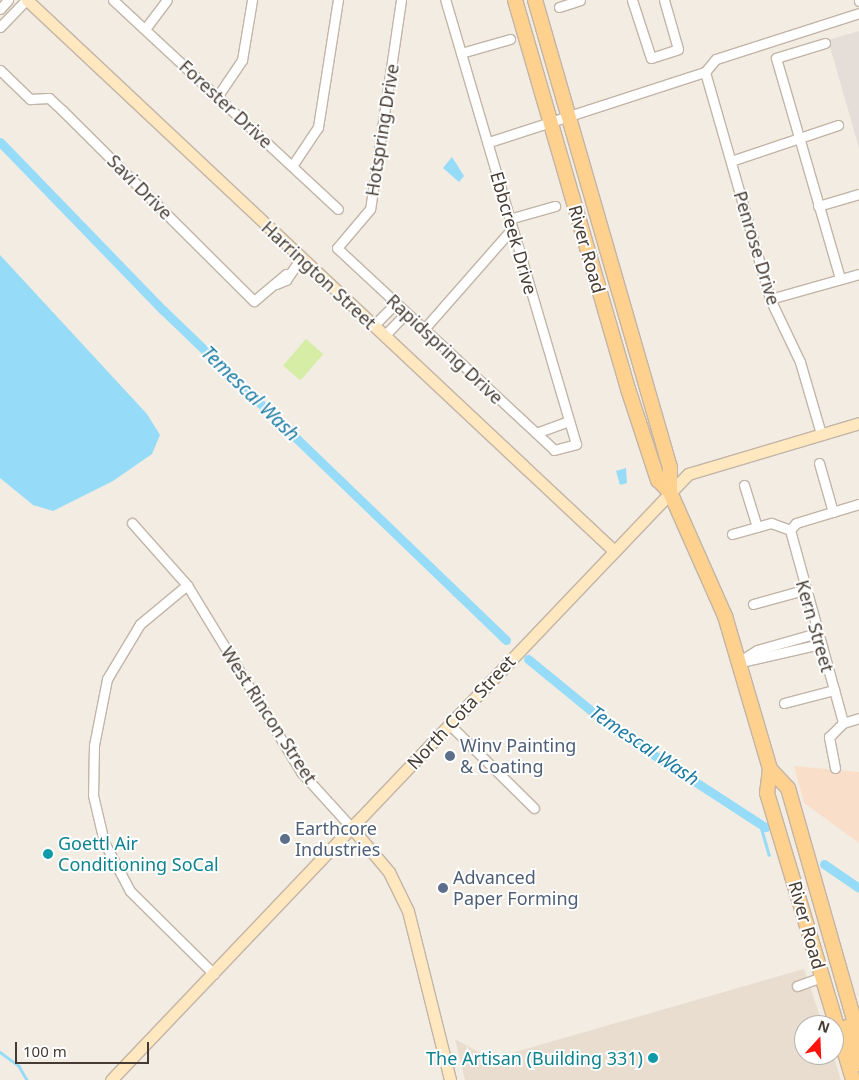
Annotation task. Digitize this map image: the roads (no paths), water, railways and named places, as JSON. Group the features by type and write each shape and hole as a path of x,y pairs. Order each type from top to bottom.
{"main road":[{"name":"River Road","path":"516,0 628,390 658,480 670,492 712,580 738,662 770,769 767,793 853,1080"},
{"name":"River Road","path":"535,0 670,467 670,492"},
{"name":"River Road","path":"770,769 788,788 859,1038"},
{"path":"801,904 812,908 822,936 833,948"},
{"path":"822,977 832,977 859,1064"}],"street":[{"path":"0,9 8,0"},
{"path":"0,27 27,0"},
{"name":"Harrington Street","path":"27,0 612,549"},
{"name":"Forester Drive","path":"114,0 338,209"},
{"path":"145,29 166,0"},
{"path":"217,97 242,60 252,0"},
{"path":"292,166 318,127 338,0"},
{"name":"Hotspring Drive","path":"337,248 370,209 401,0"},
{"name":"Ebbcreek Drive","path":"445,0 576,444 554,450"},
{"path":"559,7 580,0"},
{"path":"632,0 651,58 678,49 664,0"},
{"path":"488,142 691,74 705,72 716,59 859,14"},
{"path":"462,53 510,40"},
{"path":"825,44 776,58 840,280"},
{"name":"Savi Drive","path":"0,70 30,100 49,98 254,301 276,284 286,280 286,274 301,258"},
{"name":"Penrose Drive","path":"705,72 770,299 800,362 821,434"},
{"path":"731,161 838,125"},
{"path":"818,206 859,194"},
{"path":"509,219 554,206"},
{"path":"424,329 512,229"},
{"name":"Rapidspring Drive","path":"337,248 554,450"},
{"path":"770,299 859,274"},
{"path":"374,325 396,302"},
{"path":"384,336 406,313"},
{"path":"536,434 569,421"},
{"name":"North Cota Street","path":"111,1080 450,725 612,549 688,474 859,423"},
{"path":"819,463 833,512"},
{"path":"744,485 757,527"},
{"path":"732,534 771,524 790,530 796,523 859,504"},
{"name":"West Rincon Street","path":"132,524 186,585 301,772 384,865 408,911 450,1080"},
{"name":"Kern Street","path":"790,530 804,590 843,723"},
{"path":"186,585 140,624 107,679 94,745 93,795 104,842 130,891 214,974"},
{"path":"753,604 804,590"},
{"path":"738,662 757,650 817,632"},
{"path":"738,662 820,644"},
{"path":"784,703 834,690"},
{"path":"835,768 829,737 843,723 859,718"},
{"path":"450,725 534,808"},
{"path":"797,986 822,977"}],"water":[{"path":"452,157 464,176 459,182 443,168"},
{"path":"0,255 147,414 160,435 152,454 113,481 53,511 33,505 0,478"},
{"path":"626,468 627,483 620,485 616,471"}],"waterway":[{"name":"Temescal Wash","path":"0,142 163,310 506,640"},
{"name":"Temescal Wash","path":"528,659 611,727 765,827"},
{"path":"760,823 769,855"},
{"name":"Temescal Wash","path":"824,864 859,888"},
{"path":"0,1052 19,1066 27,1080"}],"place":[{"name":"Winv Painting & Coating","path":"450,756"},
{"name":"Earthcore Industries","path":"285,839"},
{"name":"Goettl Air Conditioning SoCal","path":"48,854"},
{"name":"Advanced Paper Forming","path":"443,888"},
{"name":"The Artisan (Building 331)","path":"653,1058"}]}
